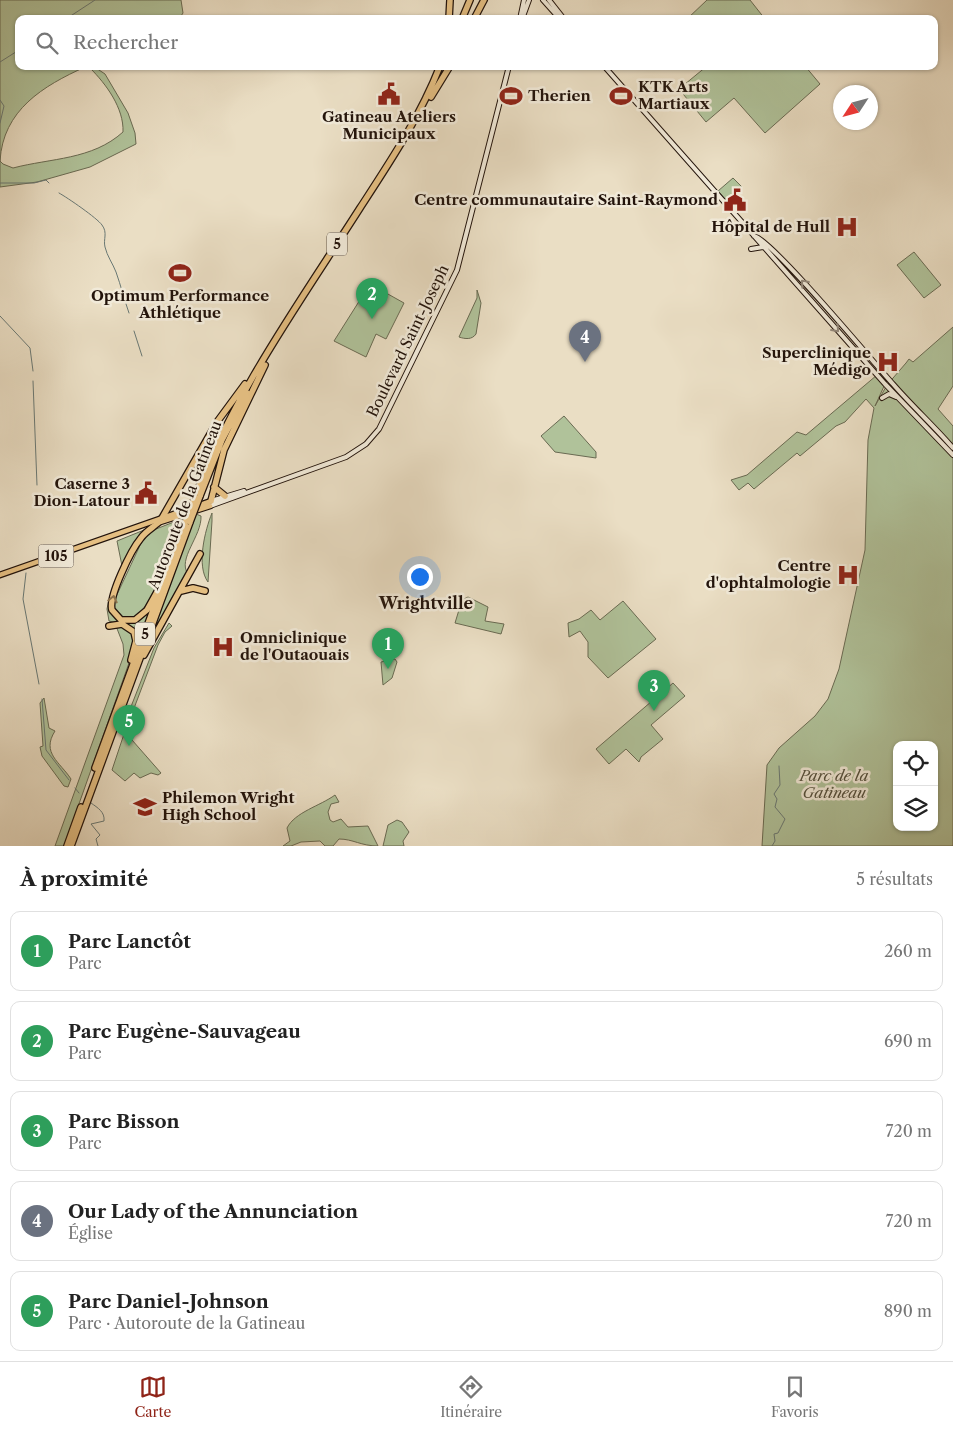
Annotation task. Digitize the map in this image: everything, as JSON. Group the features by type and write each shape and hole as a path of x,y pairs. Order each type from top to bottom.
{"highway":[{"path":"449,15 450,0"},
{"path":"460,15 466,0"},
{"path":"464,15 470,0"},
{"path":"476,15 484,0"},
{"path":"422,107 435,70"},
{"name":"Autoroute de la Gatineau","path":"67,846 166,577 223,430 254,376 395,154 422,107 438,70"},
{"name":"Autoroute de la Gatineau","path":"198,496 228,429 265,365 407,143 431,97 442,70"},
{"path":"431,97 448,70"},
{"path":"210,504 226,446 265,365"},
{"path":"166,577 149,606 139,617 125,621 114,614 111,605 112,598 135,548 143,535 160,520 221,416 238,392 254,376"},
{"path":"214,487 218,493 225,496"},
{"name":"Autoroute de la Gatineau","path":"72,846 188,522"},
{"path":"136,670 200,554"},
{"path":"180,592 192,588 205,591"},
{"path":"109,626 125,624 133,630 136,637 124,690"}],"main road":[{"path":"522,15 524,0"},
{"path":"523,15 529,0"},
{"path":"543,0 556,15"},
{"path":"549,0 561,15"},
{"name":"Boulevard Saint-Joseph","path":"0,575 346,457 366,444 381,425 457,270 507,70"},
{"path":"608,70 900,400 953,455"},
{"path":"745,226 752,229 759,225"},
{"path":"754,236 761,239 784,261 953,448"},
{"path":"751,249 763,246"},
{"path":"882,398 890,394 900,400"},
{"name":"Boulevard Saint-Joseph","path":"210,504 225,496 251,490"}],"green space":[{"path":"0,0 181,0 182,15 15,15 15,70 78,70 40,92 17,114 9,127 3,143 0,161"},
{"path":"707,0 750,0 762,15 691,15"},
{"path":"92,70 99,70 105,74 128,113 135,133 136,144 90,167 37,182 0,187 0,161 13,168 71,157 98,148 123,132 121,114 113,97"},
{"path":"702,70 808,70 820,84 765,133 734,98 706,122 679,89"},
{"path":"733,178 742,187 727,201 718,191"},
{"path":"914,252 941,285 924,298 897,265"},
{"path":"370,284 404,303 386,339 376,334 366,357 334,341"},
{"path":"477,290 481,303 476,334 466,339 459,337 477,298"},
{"name":"Parc de la Gatineau","path":"953,327 953,386 938,409 953,426 953,846 762,846 767,765 779,748 815,716 828,699 839,669 865,550 868,440 874,408 866,399 845,422 836,426 800,456 797,453 754,489 748,483 739,490 731,480 747,475 797,432 806,435 877,375 885,384 875,406 887,385 909,359 913,362"},
{"path":"564,416 596,452 596,458 555,452 541,436"},
{"path":"212,513 208,582 204,575 202,558 204,538"},
{"path":"196,514 201,516 200,524 186,561 185,568 188,574 149,642"},
{"path":"184,518 164,572 151,598 134,618 120,617 114,610 114,601 143,539 151,531"},
{"path":"149,528 122,566 117,541"},
{"path":"468,597 488,607 485,621 504,624 501,634 455,623 462,600"},
{"path":"109,599 110,605 128,623 151,609 139,641 130,626 109,621 107,609"},
{"path":"623,601 656,639 608,678 588,657 588,642 580,631 569,637 568,623 579,619 591,610 600,620"},
{"path":"169,623 172,626 165,632 158,645 125,732 161,773 158,775 151,773 140,778 134,773 125,781 112,770 124,734 123,727 154,648"},
{"path":"119,625 132,632 134,638 129,663 64,846 55,846 124,655 123,644 116,626"},
{"path":"395,659 397,662 392,678 383,685 381,662"},
{"path":"673,683 685,696 651,725 663,739 641,757 639,762 626,749 609,764 596,749"},
{"path":"44,698 49,728 55,731 51,739 51,751 57,762 71,779 68,787 64,786 42,756 40,747 43,746 40,703"},
{"path":"335,795 339,802 331,804 328,812 330,820 333,822 341,819 348,827 368,826 378,846 339,839 333,846 325,846 320,841 301,842 291,846 283,846 290,841 287,828 291,822 302,813"},
{"path":"397,820 402,822 409,832 403,841 404,846 383,846 388,825"}],"waterway":[{"path":"72,15 95,0"},
{"path":"0,62 15,53"},
{"path":"0,100 4,106 0,123"},
{"path":"0,183 34,183 46,180 49,183"},
{"path":"59,193 89,213 104,228 106,250 116,272 129,313"},
{"path":"0,316 30,348 33,371"},
{"path":"134,331 142,356"},
{"path":"33,381 37,485"},
{"path":"26,573 23,599 39,684"},
{"path":"42,699 46,750 69,780"},
{"path":"772,846 775,841 774,834 778,833 785,819 775,807 777,799 774,794 780,785 779,766"},
{"path":"75,788 79,793"},
{"path":"91,803 100,810 104,818 104,821 91,824 100,835 96,839 98,846"}],"place":[{"name":"Gatineau Ateliers Municipaux","path":"389,94"},
{"name":"Therien","path":"511,96"},
{"name":"KTK Arts Martiaux","path":"621,96"},
{"name":"Centre communautaire Saint-Raymond","path":"735,200"},
{"name":"Hôpital de Hull","path":"847,227"},
{"name":"Optimum Performance Athlétique","path":"180,273"},
{"name":"Parc Eugène-Sauvageau","path":"372,319"},
{"name":"Our Lady of the Annunciation","path":"585,362"},
{"name":"Superclinique Médigo","path":"888,362"},
{"name":"Caserne 3 Dion-Latour","path":"146,493"},
{"name":"Centre d'ophtalmologie","path":"848,575"},
{"name":"Omniclinique de l'Outaouais","path":"223,647"},
{"name":"Parc Lanctôt","path":"388,669"},
{"name":"Parc Bisson","path":"654,711"},
{"name":"Parc Daniel-Johnson","path":"129,746"},
{"name":"Philemon Wright High School","path":"145,807"}],"district":[{"name":"Wrightville","path":"426,603"}]}
